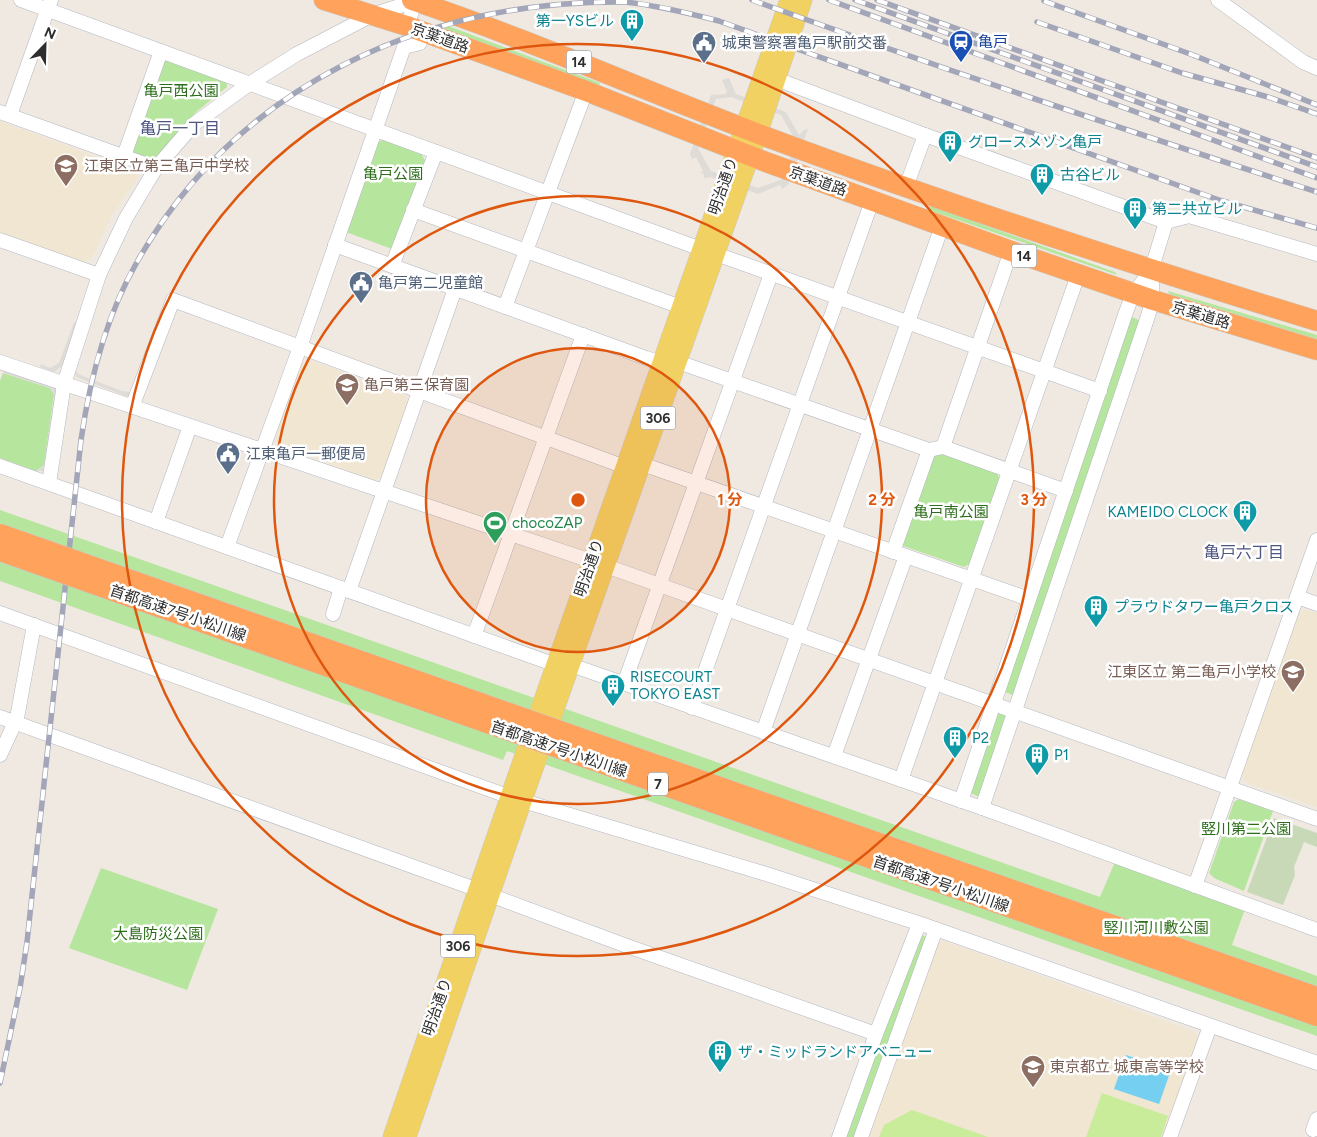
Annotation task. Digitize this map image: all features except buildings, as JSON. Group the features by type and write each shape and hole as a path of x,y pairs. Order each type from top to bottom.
{"highway":[{"name":"京葉道路","path":"324,0 406,26 586,91 743,154 1078,275 1133,294 1317,350"},
{"name":"京葉道路","path":"414,0 751,131 906,187 1151,271 1317,321"},
{"name":"首都高速7号小松川線","path":"0,534 1317,997"},
{"name":"首都高速7号小松川線","path":"0,550 1317,1016"}],"main road":[{"name":"明治通り","path":"407,1137 516,798 751,131 789,0"},
{"name":"明治通り","path":"751,131 776,79 803,0"},
{"name":"明治通り","path":"669,363 681,307 708,252"},
{"name":"明治通り","path":"392,1137 484,893"}],"street":[{"path":"21,0 49,5 161,51 249,84 708,252 1100,391"},
{"path":"49,483 64,384 99,275 126,218 156,168 194,124 249,84 297,54 372,15 414,0"},
{"path":"227,547 300,347 404,48 420,43 406,26 414,0"},
{"path":"1218,0 1303,62 1317,68"},
{"path":"49,5 5,114 156,168"},
{"path":"124,156 161,51"},
{"path":"776,79 924,135 1166,222 1189,216 1317,254"},
{"path":"505,307 586,91"},
{"path":"906,187 924,135"},
{"path":"392,266 436,152"},
{"path":"692,708 872,201"},
{"path":"413,210 681,307"},
{"path":"982,808 1153,300 1151,271 1166,222"},
{"path":"763,732 942,226"},
{"path":"0,240 99,275"},
{"path":"335,245 582,335 733,381 870,429 1066,491"},
{"path":"892,552 978,347 1011,251"},
{"path":"961,801 1133,294 1151,271"},
{"path":"624,684 772,274"},
{"path":"901,780 1078,275"},
{"path":"333,614 384,492 455,289"},
{"path":"132,407 173,300 546,437 633,466 696,483 1029,599"},
{"path":"474,636 582,335"},
{"path":"0,362 599,564 1317,819"},
{"path":"156,522 190,426"},
{"path":"0,466 474,636 624,684 982,808 1317,930"},
{"path":"1195,886 1317,540"},
{"path":"834,756 906,556"},
{"path":"1297,597 1317,604"},
{"path":"0,613 516,798 763,873 936,929 1317,1063"},
{"path":"0,755 17,718 34,625"},
{"path":"0,717 627,946 876,1034"},
{"path":"839,1137 876,1034 919,924"},
{"path":"861,1137 936,929"},
{"path":"1170,1137 1210,1026"}],"shaded area":[{"path":"729,78 736,94 786,112 799,135 808,129 788,185 782,189 780,185 758,194 710,177 704,178 704,174 700,173 703,171 696,157 692,159 690,154 711,95 725,94 727,92 722,80","holes":["731,97 781,115 796,141 783,179 758,188 711,171 698,148 716,99"]},
{"name":"江東区立第三亀戸中学校","path":"0,121 135,171 138,177 113,213 91,259 83,262 0,232"},
{"path":"74,322 79,324 64,364 54,372 40,367 41,364 50,368 59,363"},
{"path":"309,360 404,394 409,404 384,476 375,480 278,446 274,438 300,364"},
{"path":"4,368 58,387 47,469 43,471 36,471 44,465 54,395 50,388 3,373"},
{"path":"75,370 78,374 122,391 130,392 131,396 128,397 76,377"},
{"name":"江東区立 第二亀戸小学校","path":"1306,610 1317,613 1317,807 1245,782 1241,773 1297,614"},
{"name":"東京都立 城東高等学校","path":"944,941 1195,1032 1198,1038 1162,1137 867,1137 938,943"}],"green space":[{"path":"443,24 600,83 599,87 437,27"},
{"name":"亀戸西公園","path":"168,58 226,78 227,87 196,112 152,160 134,153 131,149 164,60"},
{"name":"亀戸公園","path":"386,139 421,153 425,161 392,249 346,232 378,142"},
{"path":"931,206 1115,272 1117,275 929,210 928,208"},
{"path":"1168,291 1317,335 1317,339 1169,294"},
{"path":"1127,315 1141,321 1017,697 1003,691"},
{"path":"3,373 50,388 54,395 44,465 36,471 0,458 0,381"},
{"name":"亀戸南公園","path":"941,452 997,473 1001,483 971,563 964,567 903,546 900,541 932,455"},
{"name":"竪川河川敷公園","path":"0,510 1100,897 1115,862 1245,909 1232,945 1317,976 1317,1036 507,751 503,760 0,581"},
{"path":"997,711 1010,716 983,799 969,792"},
{"name":"竪川第二公園","path":"1239,799 1273,811 1244,891 1214,878 1209,873 1234,802"},
{"path":"1274,818 1317,833 1317,847 1304,842 1294,867 1295,875 1283,905 1247,892"},
{"name":"大島防災公園","path":"101,868 218,909 187,990 69,948"},
{"path":"918,934 930,938 858,1137 842,1137"},
{"path":"1102,1093 1168,1116 1161,1137 1086,1137"},
{"path":"912,1110 988,1137 879,1137 884,1125"}],"water":[{"path":"1126,1055 1171,1070 1159,1104 1114,1089"}],"railway":[{"path":"752,0 1034,99 1317,192"},
{"path":"829,0 1317,178"},
{"path":"855,0 1317,167"},
{"path":"877,0 1317,158"},
{"path":"1044,1 1193,55 1317,105"},
{"path":"0,1083 20,988 27,942 81,440 94,371 108,326 126,283 137,262 178,200 227,147 282,102 343,65 408,37 478,17 550,5 637,3 719,21 1219,200 1317,228"},
{"path":"1037,22 1182,73 1268,97 1317,114"}],"place":[{"name":"第一YSビル","path":"632,42"},
{"name":"亀戸","path":"961,63"},
{"name":"城東警察署亀戸駅前交番","path":"704,64"},
{"name":"グロースメゾン亀戸","path":"950,163"},
{"name":"江東区立第三亀戸中学校","path":"66,187"},
{"name":"古谷ビル","path":"1042,196"},
{"name":"第二共立ビル","path":"1135,230"},
{"name":"亀戸第二児童館","path":"361,304"},
{"name":"亀戸第三保育園","path":"347,406"},
{"name":"江東亀戸一郵便局","path":"228,475"},
{"name":"KAMEIDO CLOCK","path":"1245,533"},
{"name":"chocoZAP","path":"495,544"},
{"name":"プラウドタワー亀戸クロス","path":"1096,628"},
{"name":"江東区立 第二亀戸小学校","path":"1293,693"},
{"name":"RISECOURT TOKYO EAST","path":"613,707"},
{"name":"P2","path":"955,759"},
{"name":"P1","path":"1037,776"},
{"name":"ザ・ミッドランドアベニュー","path":"720,1073"},
{"name":"東京都立 城東高等学校","path":"1033,1088"}],"district":[{"name":"亀戸一丁目","path":"180,128"},
{"name":"亀戸六丁目","path":"1244,552"}]}
